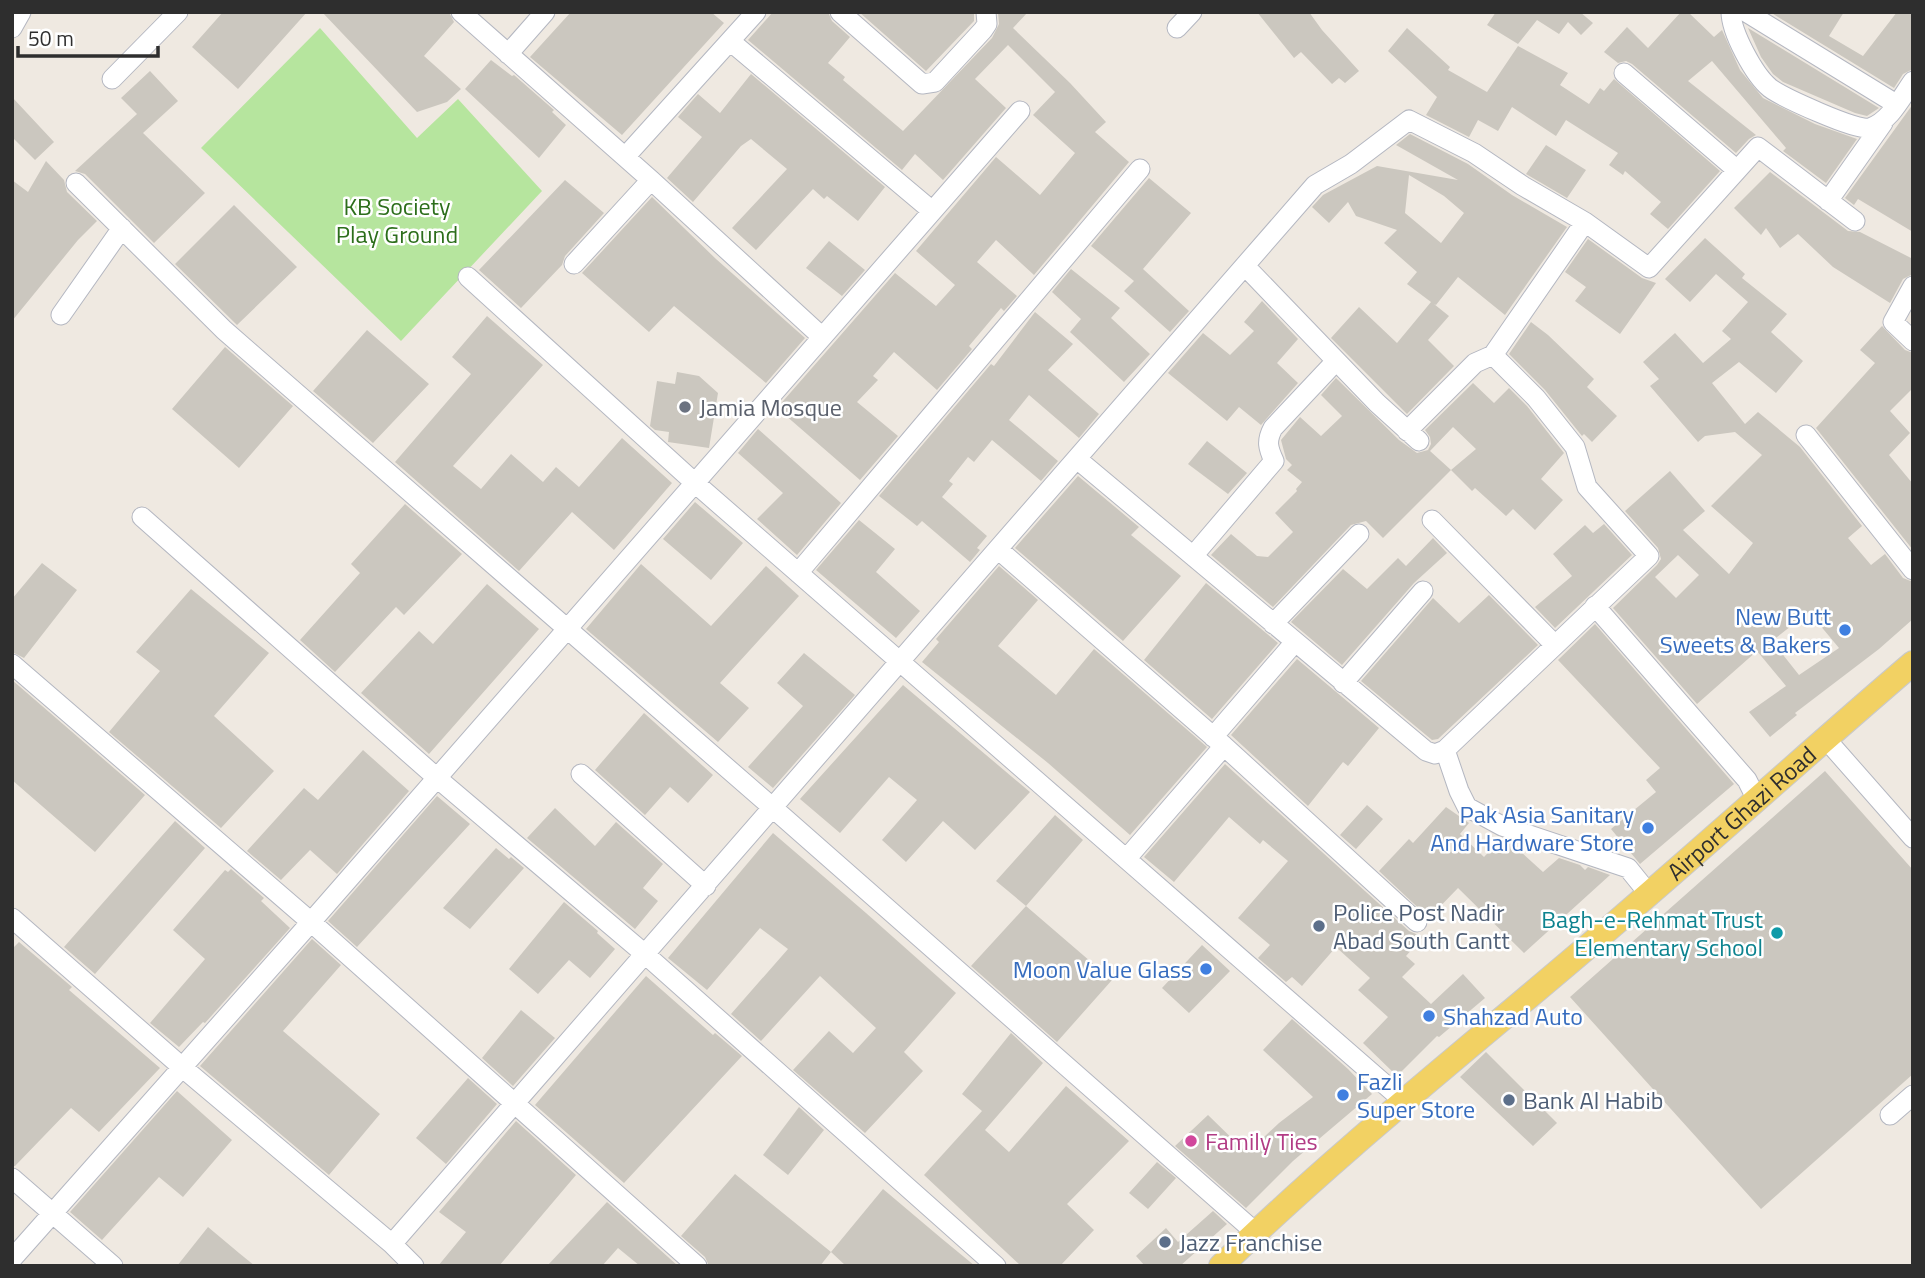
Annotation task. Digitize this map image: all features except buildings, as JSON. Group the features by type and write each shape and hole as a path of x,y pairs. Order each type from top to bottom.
{"main road":[{"name":"Airport Ghazi Road","path":"1221,1266 1255,1232 1913,663"}],"street":[{"path":"12,28 21,12"},
{"path":"112,79 178,12"},
{"path":"461,12 821,335"},
{"path":"508,54 545,12"},
{"path":"625,157 755,12"},
{"path":"840,12 922,84 935,82 983,30 987,24 986,12"},
{"path":"1177,28 1192,12"},
{"path":"1731,12 1742,50 1770,88 1848,125 1867,130 1884,122"},
{"path":"1746,12 1896,104"},
{"path":"730,41 931,210"},
{"path":"1624,73 1737,170"},
{"path":"1828,201 1913,81"},
{"path":"12,1259 183,1068 695,483 821,335 1020,111"},
{"path":"392,1244 999,550 1286,217 1315,186 1351,164 1409,120 1474,153 1522,186 1586,222 1649,268 1758,147 1855,221"},
{"path":"798,573 1140,169"},
{"path":"574,264 651,180"},
{"path":"76,183 224,330 774,808 1255,1232"},
{"path":"1245,266 1413,436 1475,363 1493,355 1586,222"},
{"path":"61,315 122,228"},
{"path":"468,277 695,483 1405,1102"},
{"path":"1913,286 1893,321 1913,341"},
{"path":"1077,459 1343,683 1426,751 1436,754 1445,750 1649,555 1587,487 1574,447 1536,398 1493,355"},
{"path":"1193,556 1274,461 1268,439 1273,428 1336,361"},
{"path":"1806,435 1913,570"},
{"path":"142,517 437,778 646,955 996,1266"},
{"path":"1432,520 1554,645"},
{"path":"1273,624 1359,534"},
{"path":"999,550 1218,742 1417,922"},
{"path":"1343,683 1423,591"},
{"path":"1595,606 1747,780 1756,798"},
{"path":"1127,858 1295,642"},
{"path":"12,664 311,922 697,1266"},
{"path":"1825,738 1913,838"},
{"path":"1445,750 1467,807 1502,825 1628,868 1649,894"},
{"path":"581,774 706,886"},
{"path":"12,918 183,1068 392,1244 414,1266"},
{"path":"1890,1115 1913,1096"},
{"path":"12,1178 113,1266"}],"green space":[{"name":"KB Society Play Ground","path":"320,28 417,138 458,99 542,191 401,341 201,148"}],"place":[{"name":"Jamia Mosque","path":"685,407"},
{"name":"New Butt Sweets & Bakers","path":"1845,630"},
{"name":"Pak Asia Sanitary And Hardware Store","path":"1648,828"},
{"name":"Police Post Nadir Abad South Cantt","path":"1319,926"},
{"name":"Bagh-e-Rehmat Trust Elementary School","path":"1777,933"},
{"name":"Moon Value Glass","path":"1206,969"},
{"name":"Shahzad Auto","path":"1429,1016"},
{"name":"Fazli Super Store","path":"1343,1095"},
{"name":"Bank Al Habib","path":"1509,1100"},
{"name":"Family Ties","path":"1191,1141"},
{"name":"Jazz Franchise","path":"1165,1242"}]}
